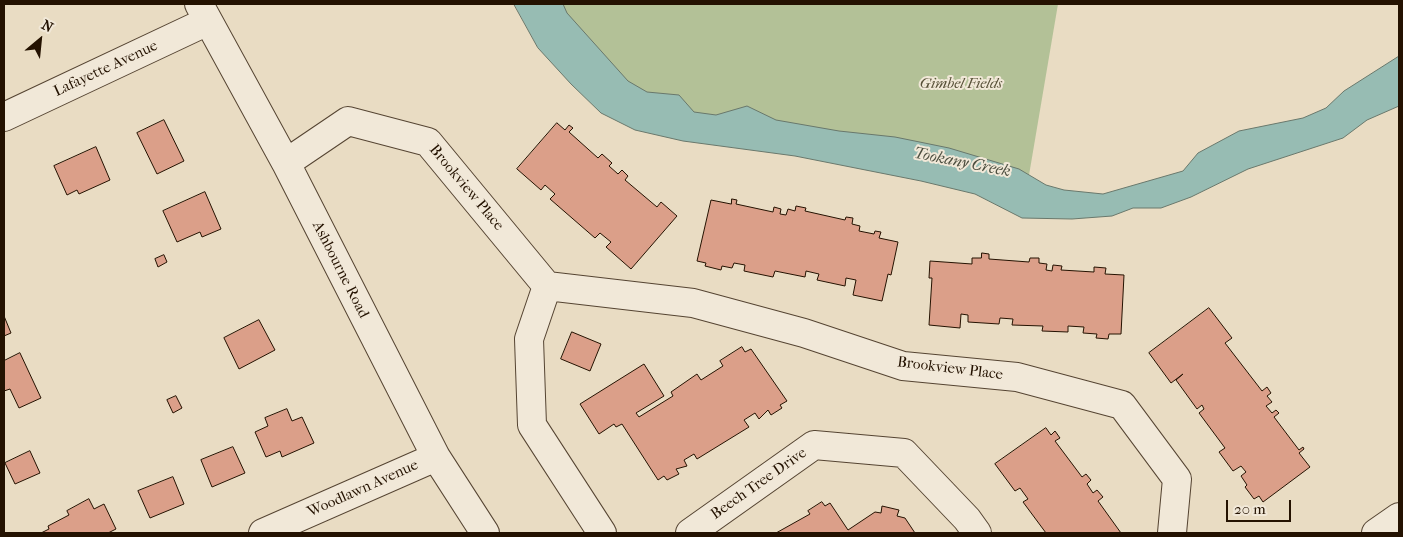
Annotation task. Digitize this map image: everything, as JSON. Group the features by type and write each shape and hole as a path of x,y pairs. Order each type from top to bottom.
{"street":[{"name":"Lafayette Avenue","path":"4,117 204,12"},
{"name":"Ashbourne Road","path":"204,12 286,163 436,457 485,533"},
{"name":"Brookview Place","path":"286,163 348,121 428,142 546,286 693,303 804,333 903,366 1017,377 1122,405 1177,479 1172,533"},
{"path":"546,286 529,339 532,425 602,533"},
{"name":"Beech Tree Drive","path":"690,533 814,445 904,453 967,519 977,533"},
{"name":"Woodlawn Avenue","path":"263,533 436,457"},
{"path":"1376,533 1399,517"}],"green space":[{"name":"Gimbel Fields","path":"553,4 1058,4 1028,181 666,122 591,50"}],"water":[{"name":"Tookany Creek","path":"514,4 563,4 567,13 628,81 647,92 679,95 694,112 716,115 747,106 776,120 839,131 895,137 949,148 1019,169 1046,185 1064,190 1103,194 1183,171 1198,153 1239,131 1303,118 1326,108 1344,91 1399,56 1399,106 1367,120 1343,138 1248,169 1191,197 1161,208 1133,208 1112,216 1072,219 1022,218 975,194 921,181 795,156 683,141 635,130 601,113 571,84 538,48"}],"building":[{"path":"164,120 184,161 157,174 137,133"},
{"path":"557,123 565,130 569,125 573,128 569,132 598,158 602,154 612,163 609,166 618,174 622,170 628,176 625,180 657,207 661,202 677,216 631,269 606,247 611,242 600,233 595,238 550,199 555,194 545,185 541,190 517,169"},
{"path":"96,147 110,180 79,194 77,190 67,195 54,166"},
{"path":"205,192 221,229 202,237 200,232 177,242 163,211"},
{"path":"732,199 737,200 736,204 773,212 774,207 781,209 780,214 786,215 788,209 795,211 796,206 806,208 805,211 845,220 846,217 853,218 852,224 860,226 859,231 874,234 875,231 881,232 879,238 898,242 891,275 888,274 882,301 853,295 856,280 846,278 845,286 817,280 819,274 806,271 805,277 775,271 773,277 744,271 745,265 734,263 732,268 722,266 721,270 705,266 706,263 697,261 711,200 731,204"},
{"path":"982,253 989,254 989,259 1029,262 1030,258 1039,258 1039,263 1047,264 1046,270 1052,271 1053,265 1062,266 1061,270 1094,272 1094,267 1106,268 1105,274 1124,275 1121,334 1109,334 1108,339 1096,338 1097,334 1083,333 1084,327 1068,326 1068,332 1042,331 1043,326 1012,325 1013,319 1000,318 999,324 968,322 968,315 961,314 960,328 929,325 932,278 929,278 930,261 972,264 972,258 981,258"},
{"path":"164,255 167,262 158,267 155,259"},
{"path":"1209,308 1232,338 1225,343 1262,391 1267,387 1271,393 1267,396 1272,402 1266,406 1272,413 1276,410 1279,413 1274,417 1299,450 1303,447 1304,449 1299,453 1310,467 1263,502 1259,496 1254,499 1245,487 1247,485 1241,476 1246,472 1241,466 1233,471 1219,452 1225,448 1199,413 1204,409 1202,405 1197,409 1176,380 1183,374 1171,383 1149,353"},
{"path":"4,316 11,333 4,336"},
{"path":"259,320 275,350 239,369 224,338"},
{"path":"572,332 601,344 590,371 561,359"},
{"path":"742,347 745,352 751,349 787,401 780,405 782,408 771,415 768,410 759,419 755,413 744,420 749,427 697,459 694,454 684,460 687,466 676,469 679,474 667,480 664,476 658,480 622,424 616,427 614,424 599,434 580,404 644,364 664,396 636,413 639,417 673,396 671,392 697,374 701,380 723,366 720,361"},
{"path":"20,353 41,398 19,408 10,389 4,391 4,361"},
{"path":"176,396 182,408 173,413 167,400"},
{"path":"287,409 292,421 302,417 314,443 282,457 280,451 266,457 255,432 268,426 265,418"},
{"path":"1046,428 1051,435 1055,431 1060,438 1055,441 1082,477 1086,474 1091,480 1087,484 1093,493 1097,490 1103,497 1098,501 1121,533 1046,533 1023,502 1028,499 1020,488 1015,491 995,464"},
{"path":"233,447 245,473 212,487 201,460"},
{"path":"30,451 40,473 15,484 5,463"},
{"path":"173,477 184,504 150,518 138,491"},
{"path":"89,499 94,509 104,504 116,529 108,533 41,533 49,529 48,526 69,515 67,511"},
{"path":"822,502 825,506 830,503 848,530 875,512 881,513 882,506 899,510 897,516 905,518 915,533 776,533 810,514 808,511"}]}
